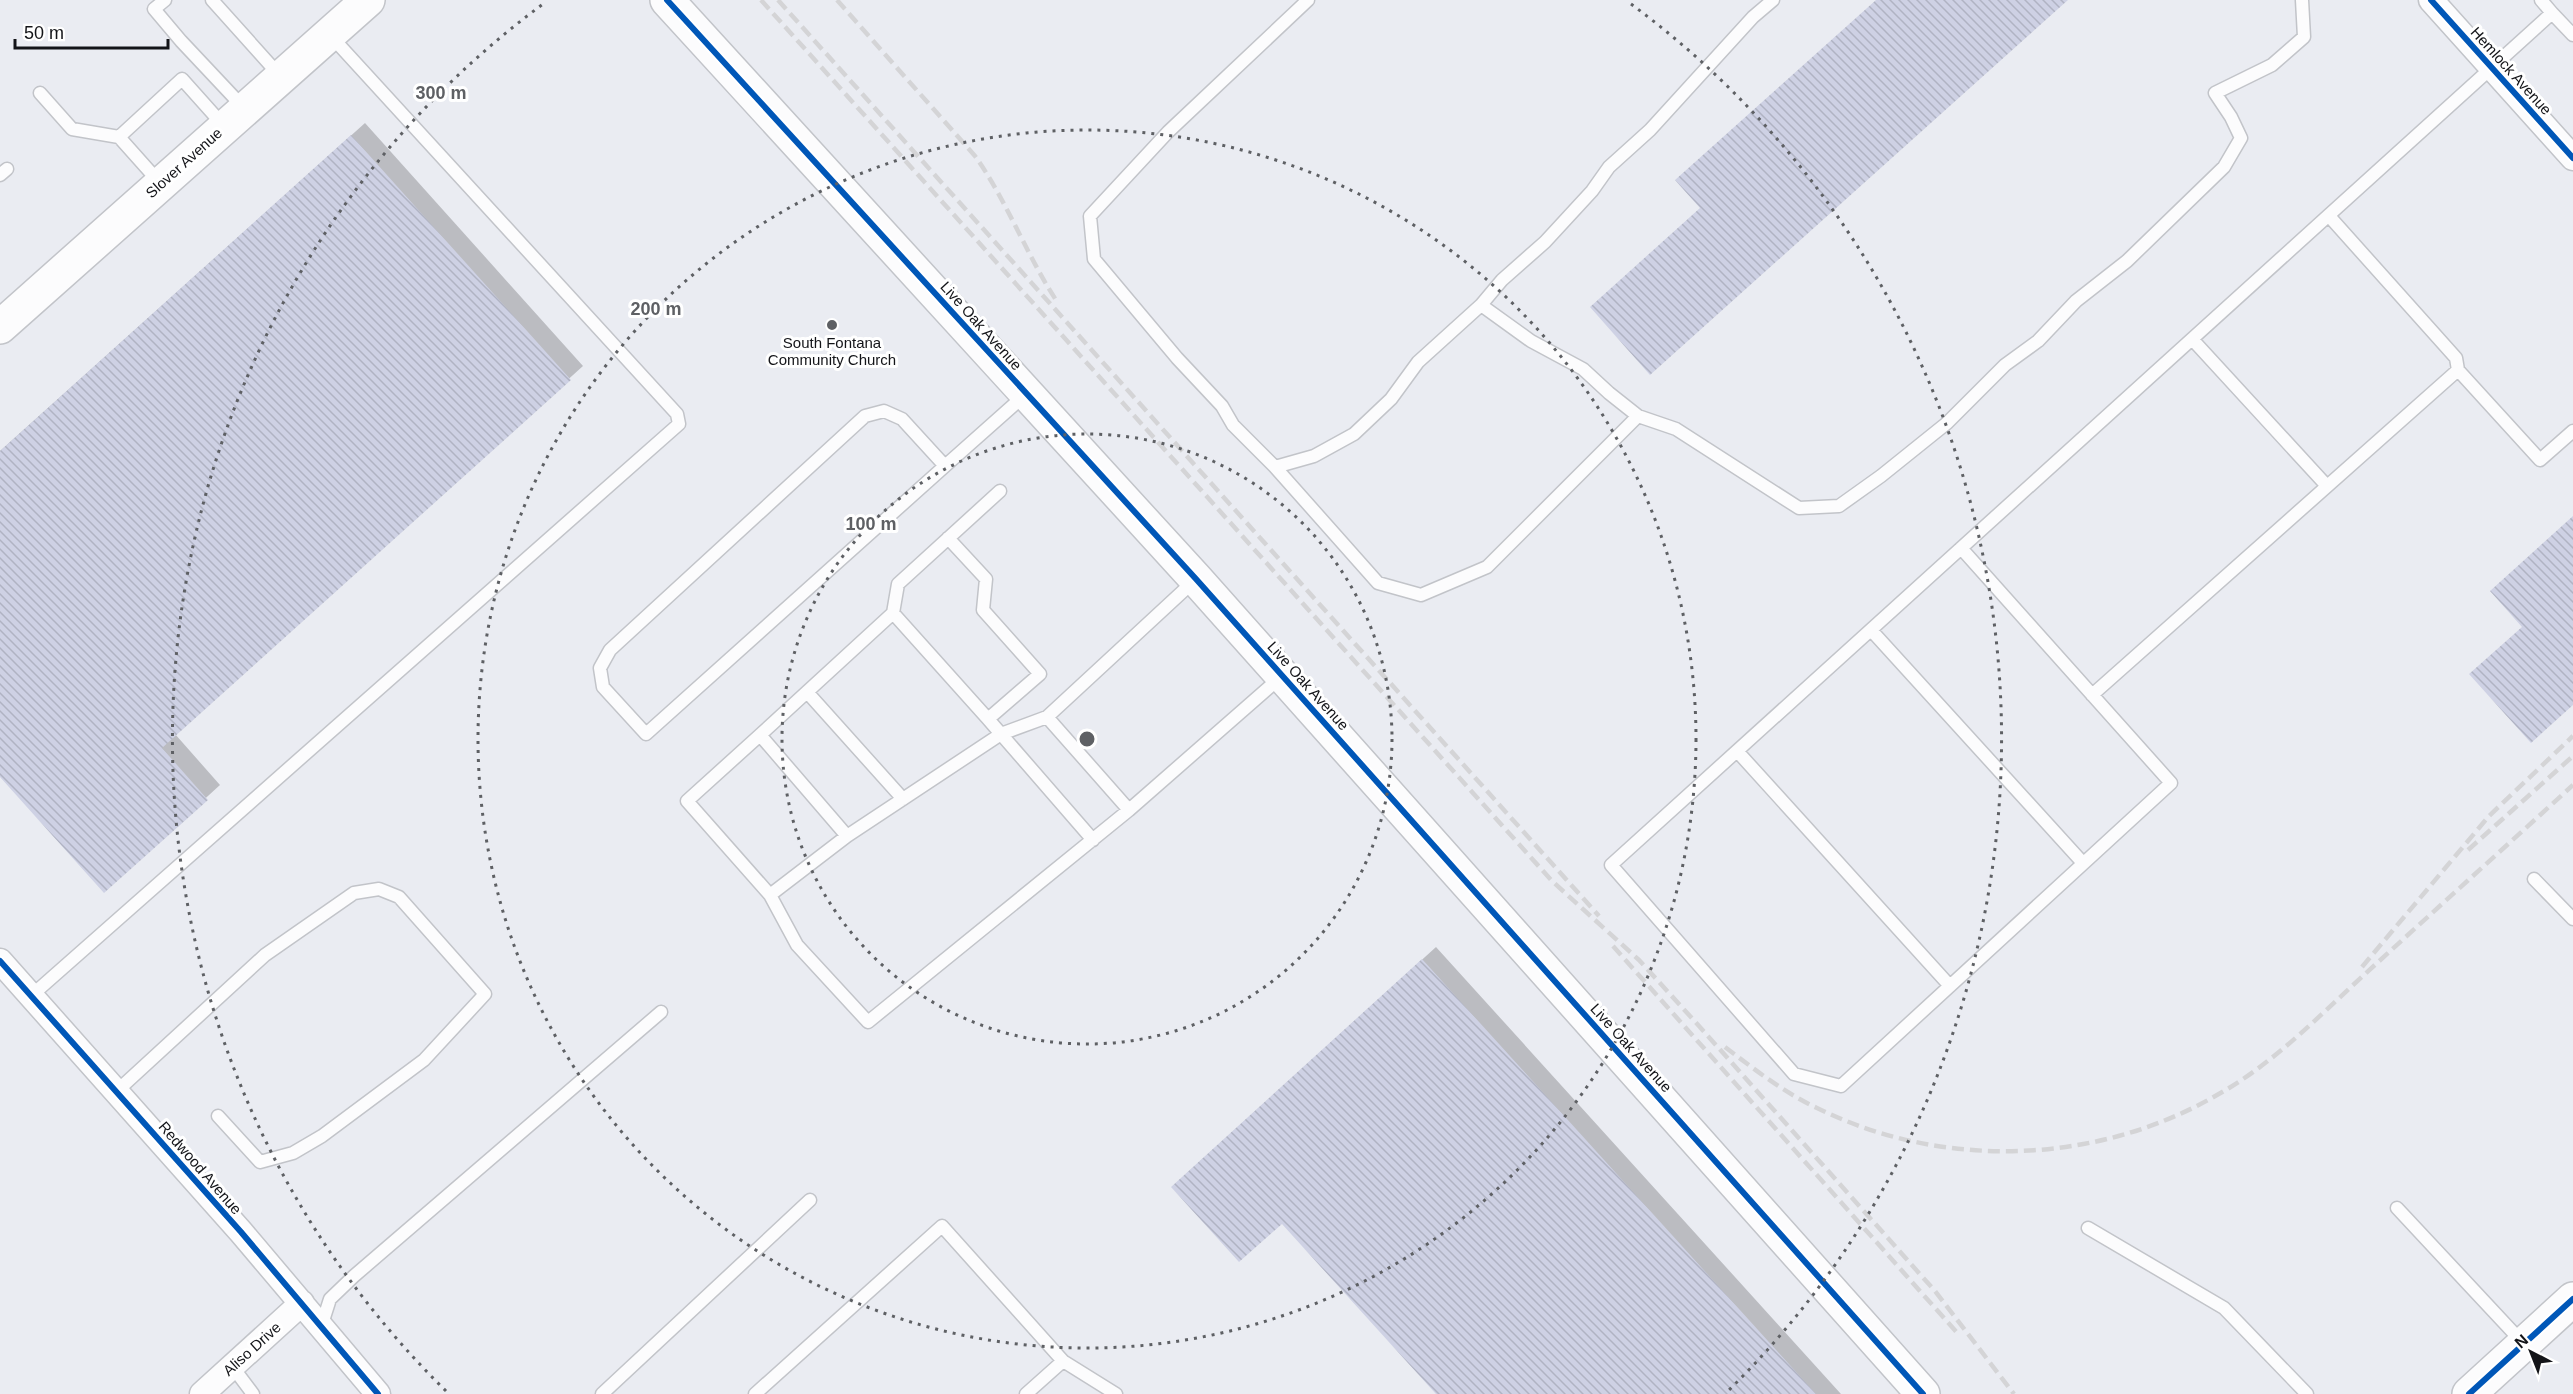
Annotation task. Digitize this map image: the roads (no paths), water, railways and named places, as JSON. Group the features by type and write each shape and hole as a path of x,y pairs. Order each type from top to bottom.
{"street":[{"name":"Slover Avenue","path":"0,327 368,0"},
{"name":"Live Oak Avenue","path":"667,0 1196,579 1923,1394"},
{"name":"Hemlock Avenue","path":"2431,0 2573,158"},
{"name":"Redwood Avenue","path":"0,961 117,1091 378,1394"},
{"path":"2469,1394 2573,1299"},
{"name":"Aliso Drive","path":"202,1394 302,1304"}],"lane":[{"path":"165,0 154,9 235,118"},
{"path":"212,0 281,77"},
{"path":"1308,0 1168,132 1090,216 1094,259 1177,358 1222,406 1233,425 1275,467 1378,583 1421,595 1487,567 1638,416"},
{"path":"1275,467 1314,456 1354,434 1391,399 1418,362 1481,305 1502,280 1545,242 1592,190 1609,167 1650,130 1753,17 1773,0"},
{"path":"1481,305 1531,341 1583,369 1608,393 1638,416 1676,429 1799,508 1839,506 1881,477 1947,423 2005,365 2038,341 2076,301 2127,261 2224,168 2241,138 2231,117 2215,93 2272,65 2304,37 2302,0"},
{"path":"2541,0 2573,34"},
{"path":"1961,548 2171,783 1840,1086 1794,1074 1611,865 1871,630 1961,548 2192,339 2329,216 2552,13"},
{"path":"31,996 679,424 677,414 329,34"},
{"path":"119,137 182,79 235,118"},
{"path":"40,93 72,129 119,137 161,184"},
{"path":"2329,216 2456,358 2458,370 2540,460 2573,431"},
{"path":"2192,339 2327,486"},
{"path":"2092,695 2458,370"},
{"path":"945,466 902,419 884,411 865,416 610,650 600,668 603,687 646,734 945,466 1026,393"},
{"path":"1000,491 898,584 893,613 687,801 770,895 797,945 868,1022 1130,810 1244,707 1283,676"},
{"path":"948,538 986,579 983,610 1040,674 988,719"},
{"path":"770,895 847,836 1001,734 1047,717 1196,579"},
{"path":"893,613 1093,840"},
{"path":"1871,630 2083,863"},
{"path":"807,692 903,799"},
{"path":"1047,717 1130,810"},
{"path":"760,735 847,836"},
{"path":"1737,751 1950,986"},
{"path":"2534,879 2573,919"},
{"path":"117,1091 265,955 354,893 379,889 399,897 485,994 424,1060 322,1136 293,1153 260,1162 219,1116"},
{"path":"321,1327 330,1299 354,1276 661,1012"},
{"path":"602,1394 810,1200"},
{"path":"2397,1208 2524,1344"},
{"path":"755,1394 942,1226 1063,1361 1116,1394"},
{"path":"2088,1228 2224,1308 2307,1394"},
{"path":"1026,1394 1063,1361"},
{"path":"232,1366 253,1394"}],"railway":[{"path":"761,0 1552,881 1639,960 1699,1026 1935,1291 2014,1394"},
{"path":"778,0 1599,916"},
{"path":"837,0 975,156 997,191 1056,300"},
{"path":"2362,967 2489,816 2573,736"},
{"path":"2468,850 2573,756"},
{"path":"1725,1047 1804,1102 1865,1128 1916,1142 1967,1150 2019,1151 2070,1146 2121,1135 2170,1118 2217,1095 2257,1069 2312,1023 2573,785"},
{"path":"1613,946 1960,1336"}],"place":[{"name":"South Fontana Community Church","path":"832,325"}]}
